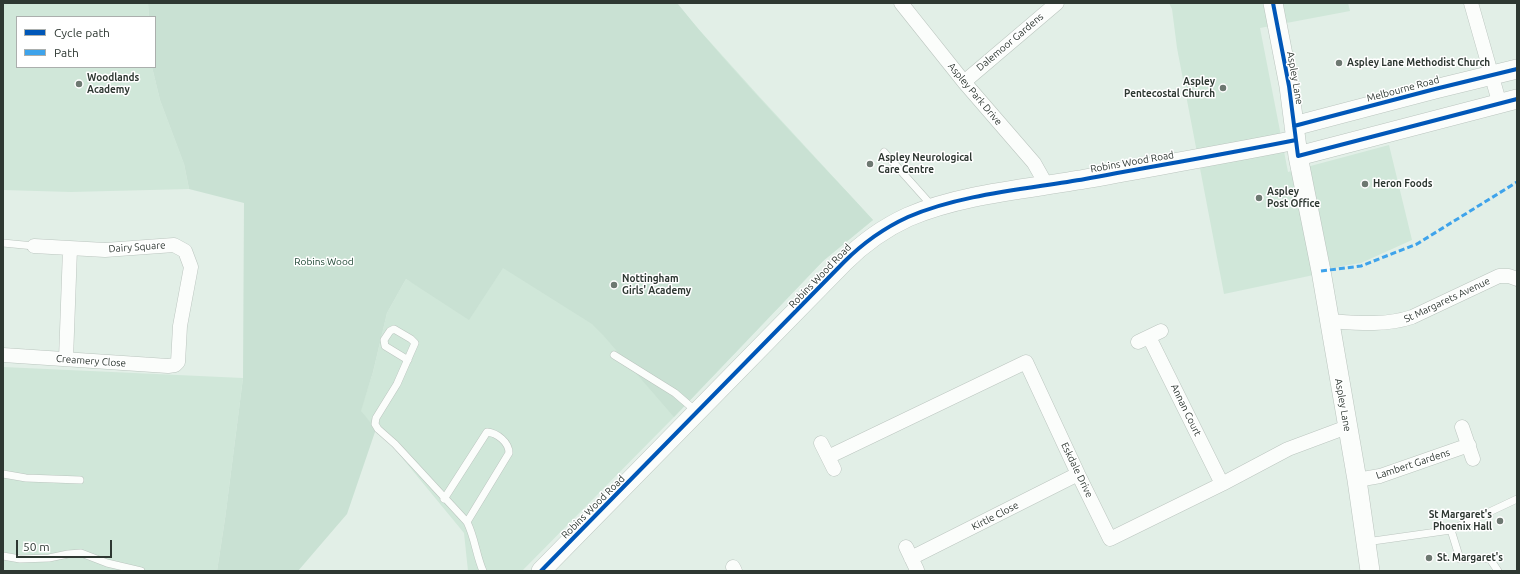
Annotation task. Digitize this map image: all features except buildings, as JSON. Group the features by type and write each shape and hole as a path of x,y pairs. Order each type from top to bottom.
{"street":[{"name":"Aspley Park Drive","path":"901,3 964,82 1034,163 1043,179 1042,186"},
{"name":"Dalemoor Gardens","path":"964,82 1057,3"},
{"name":"Aspley Lane","path":"1273,3 1289,86 1296,141 1321,271 1357,480 1370,571"},
{"path":"1296,141 1508,102 1492,74 1471,3"},
{"name":"Melbourne Road","path":"1296,141 1492,74 1517,69"},
{"name":"Robins Wood Road","path":"541,571 858,248 885,229 908,217 934,207 983,196 1296,141"},
{"name":"Dairy Square","path":"34,246 105,250 174,245 185,251 191,267 180,326 178,362"},
{"path":"66,359 70,249"},
{"name":"St Margarets Avenue","path":"1329,321 1376,323 1399,322 1499,276 1509,276 1517,279"},
{"name":"Annan Court","path":"1150,337 1222,484"},
{"name":"Creamery Close","path":"3,355 168,366 175,365 178,362"},
{"name":"Eskdale Drive","path":"822,443 831,463 1026,362 1110,539 1222,484 1288,449 1347,427"},
{"path":"1462,427 1474,459"},
{"name":"Lambert Gardens","path":"1357,480 1380,476 1469,445"},
{"name":"Kirtle Close","path":"911,559 1078,474"}],"lane":[{"path":"884,152 934,207"},
{"path":"3,243 34,246"},
{"path":"408,360 385,346 384,340 390,331 394,329 411,338 415,343 408,360 397,384 376,418 375,424 378,429 395,444 466,522 472,534 477,557 483,571"},
{"path":"614,355 675,393 697,412"},
{"path":"444,499 487,432 493,432 506,442 509,448 509,453 466,522"},
{"path":"3,474 26,478 80,480"},
{"path":"1366,542 1451,530 1517,499"},
{"path":"1451,530 1460,559 1490,559 1498,571"},
{"path":"3,556 20,559 49,558 81,553 107,563 141,571"}],"shaded area":[{"name":"Woodlands Academy","path":"3,3 148,3 149,16 16,16 16,68 152,68 160,100 184,164 189,189 71,192 3,190"},
{"name":"Nottingham Girls' Academy","path":"677,3 756,93 873,220 823,261 674,417 522,571 468,571 464,533 394,448 360,412 373,372 387,313 406,279 427,291"},
{"path":"1169,3 1348,3 1350,11 1260,28 1288,172 1389,145 1412,240 1361,263 1342,266 1309,276 1224,294 1177,48 1172,9"},
{"path":"3,367 243,378 217,571 3,571"}],"green space":[{"name":"Nottingham Girls' Academy","path":"148,3 677,3 748,86 873,220 823,261 674,417 592,324 503,268 469,320 406,279 387,313 373,372 361,411 376,429 347,514 298,571 217,571 243,378 244,203 189,189 184,164 160,100 152,68 156,68 156,16 149,16"}],"marked path":[{"path":"1321,271 1361,266 1417,244 1517,182"}],"cycle path":[{"path":"1273,3 1289,86 1298,156 1517,99"},
{"path":"1294,126 1517,69"},
{"path":"541,571 844,262 858,249 890,226 928,209 995,193 1085,179 1296,140"}],"place":[{"name":"Aspley Lane Methodist Church","path":"1339,63"},
{"name":"Woodlands Academy","path":"79,84"},
{"name":"Aspley Pentecostal Church","path":"1223,88"},
{"name":"Aspley Neurological Care Centre","path":"870,164"},
{"name":"Heron Foods","path":"1365,184"},
{"name":"Aspley Post Office","path":"1259,198"},
{"name":"Nottingham Girls' Academy","path":"614,285"},
{"name":"St Margaret's Phoenix Hall","path":"1500,521"},
{"name":"St. Margaret's","path":"1429,558"}],"park label":[{"name":"Robins Wood","path":"324,262"}]}
